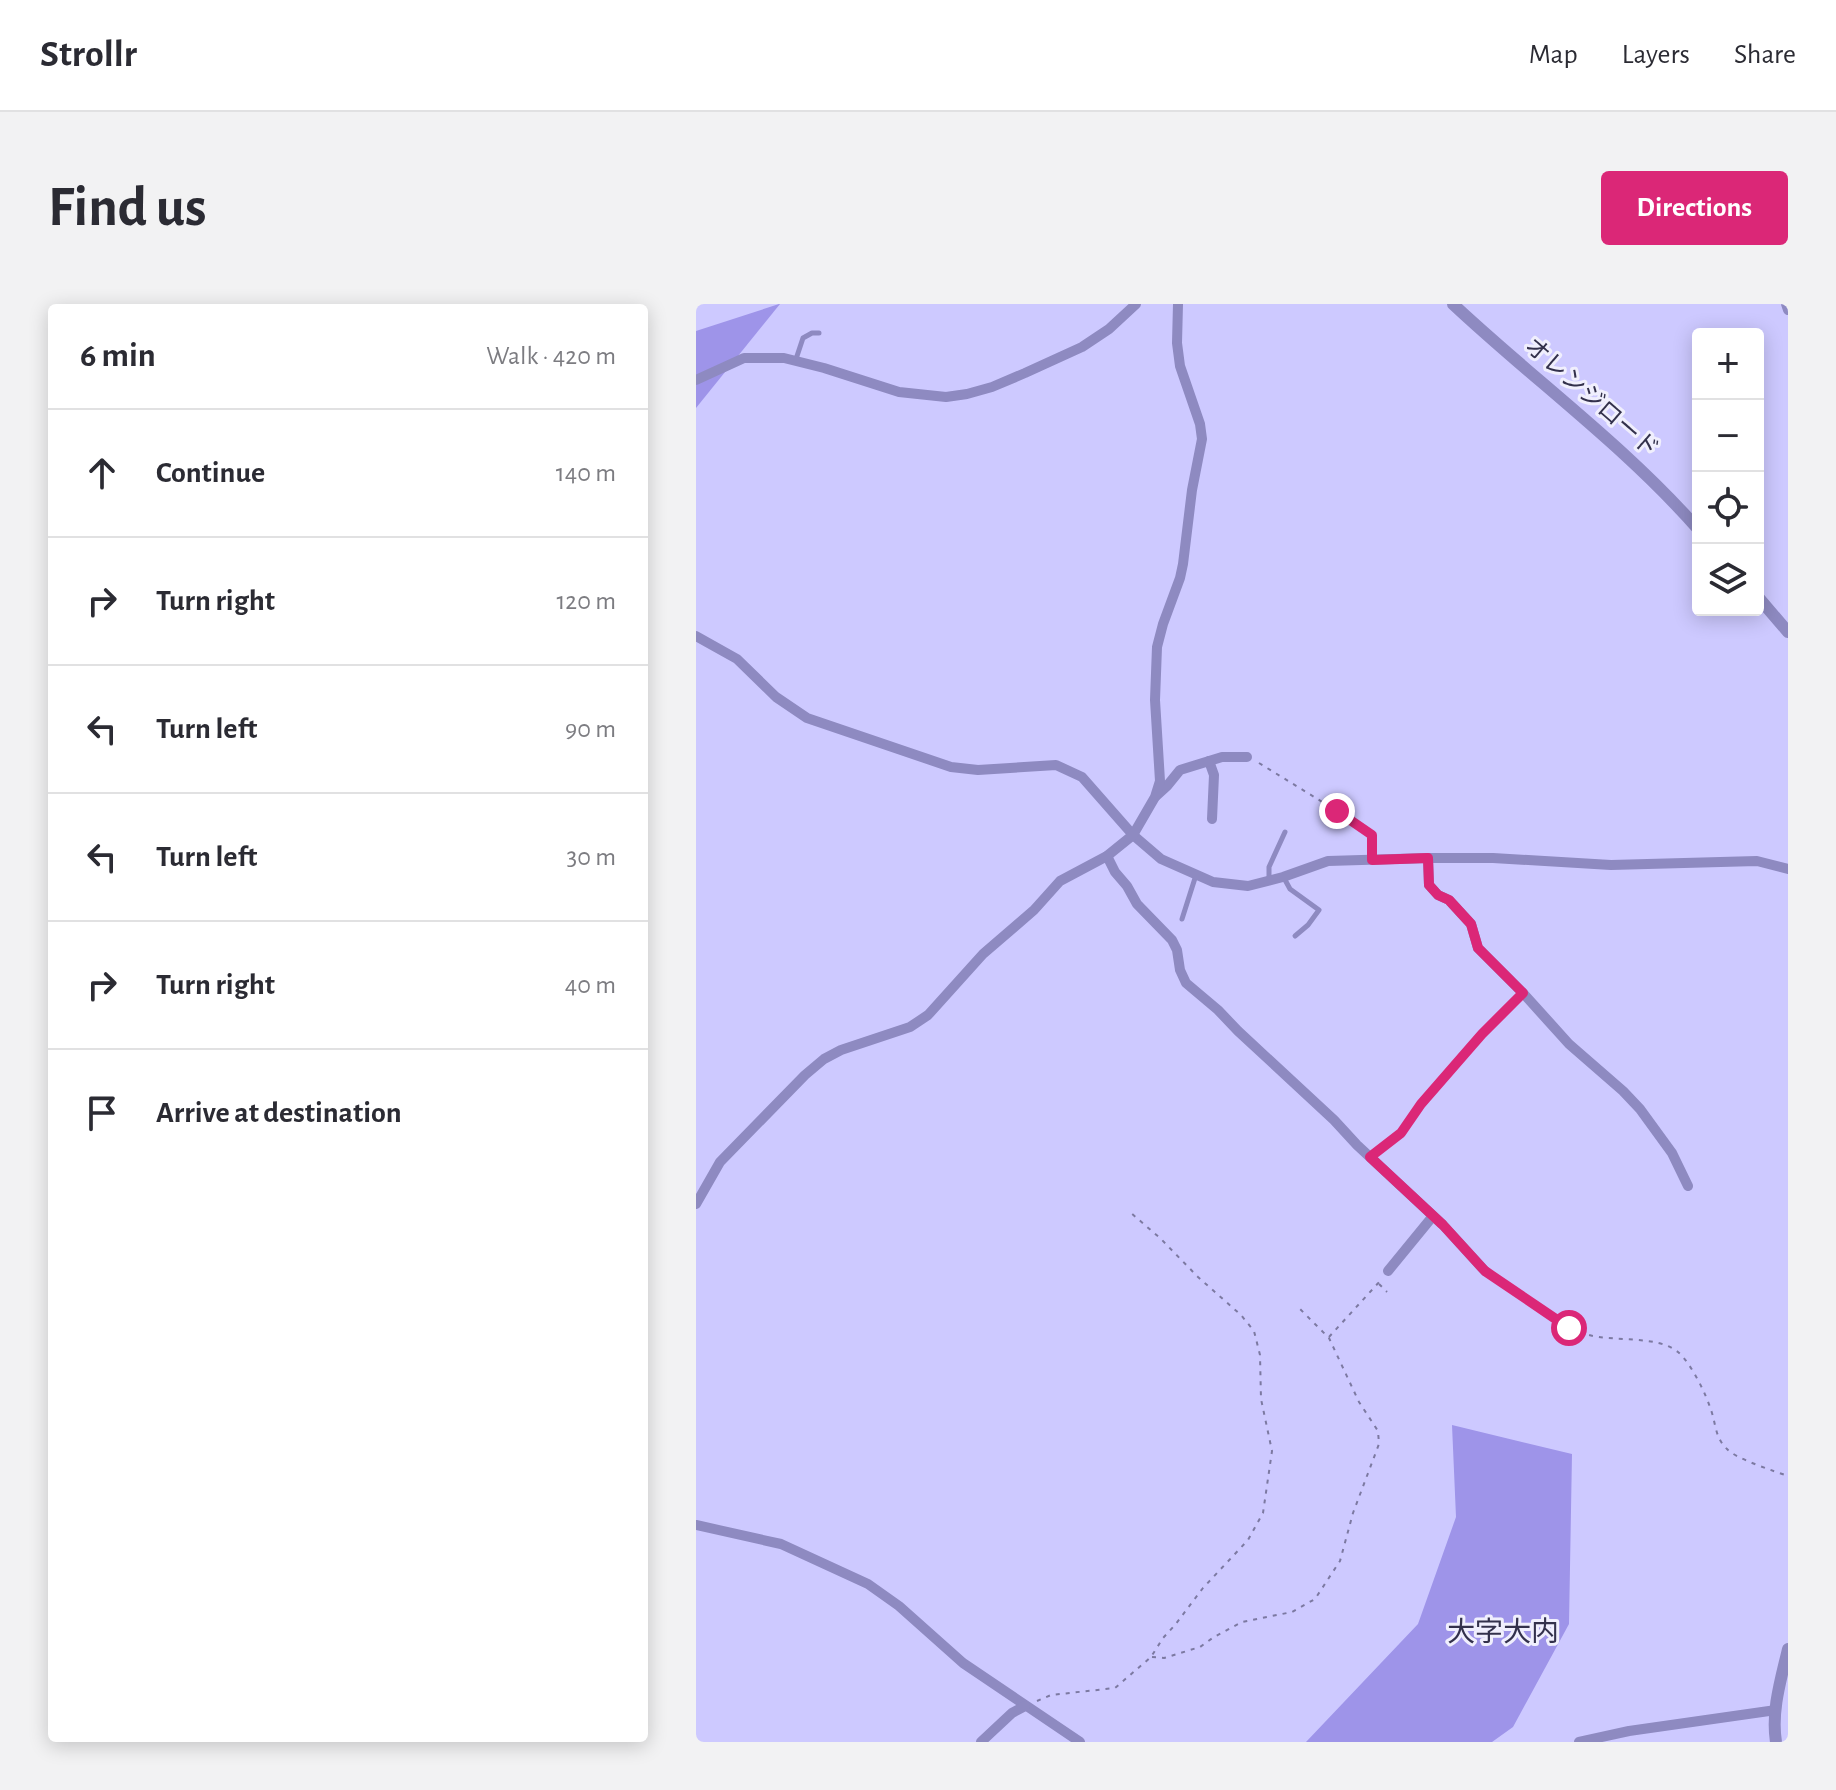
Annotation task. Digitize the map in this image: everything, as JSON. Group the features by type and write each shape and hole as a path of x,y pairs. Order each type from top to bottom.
{"street":[{"path":"696,380 744,358 784,358 899,392 946,397 967,394 992,387 1082,347 1109,329 1136,304"},
{"path":"696,1204 720,1162 805,1075 841,1050 910,1027 928,1015 983,954 1034,910 1060,881 1107,856 1133,835 1155,797 1160,781 1155,700 1157,647 1180,578 1202,439 1200,424 1180,366 1178,304"},
{"name":"オレンジロード","path":"1453,304 1633,461 1692,522"},
{"path":"1786,304 1788,310"},
{"path":"1764,604 1788,632"},
{"path":"696,636 737,659 776,697 807,718 951,767 978,770 1056,765 1082,777 1133,835 1161,859 1213,882 1248,886 1328,861 1428,858 1493,858 1611,865 1757,861 1788,869"},
{"path":"1155,797 1180,770 1222,757 1247,757"},
{"path":"1209,761 1214,775 1212,819"},
{"path":"1107,856 1137,904 1172,940 1186,983 1334,1120 1485,1271"},
{"path":"1428,858 1429,885 1438,895 1449,900 1471,924 1478,948 1569,1044 1640,1109 1672,1153 1688,1186"},
{"path":"1388,1271 1433,1216"},
{"path":"696,1525 781,1544 868,1584 899,1606 963,1663 1080,1742"},
{"path":"1776,1742 1778,1689 1788,1649"},
{"path":"981,1742 1012,1713 1025,1706"},
{"path":"1579,1742 1629,1731 1776,1710"}],"lane":[{"path":"796,360 803,338 819,333"},
{"path":"1269,881 1269,867 1285,832"},
{"path":"1182,919 1196,875"},
{"path":"1283,877 1290,889 1319,910 1295,936"}],"path":[{"path":"1247,757 1372,835 1372,860"},
{"path":"1370,1157 1401,1133 1421,1104 1482,1034 1523,993"},
{"path":"1025,1706 1051,1695 1115,1688 1151,1657 1203,1588 1248,1540 1263,1513 1272,1451 1261,1399 1260,1355 1254,1331 1241,1315 1131,1213"},
{"path":"1329,1338 1388,1271"},
{"path":"1485,1271 1569,1328 1609,1339 1666,1345 1677,1351 1700,1386 1712,1412 1714,1428 1726,1449 1788,1476"},
{"path":"1378,1284 1387,1292"},
{"path":"1151,1657 1164,1658 1200,1647 1242,1622 1292,1612 1315,1599 1340,1561 1353,1513 1379,1444 1378,1431 1359,1402 1329,1338 1297,1306"}],"shaded area":[{"path":"780,304 696,408 696,331"},
{"path":"1452,1425 1572,1454 1569,1624 1513,1727 1492,1742 1306,1742 1418,1624 1456,1517"}],"district":[{"name":"大字大内","path":"1503,1631"}],"route":[{"path":"1337,811 1372,835 1372,860 1428,858 1429,885 1438,895 1449,900 1471,924 1478,948 1523,993 1482,1034 1421,1104 1401,1133 1370,1157 1443,1225 1485,1271 1569,1328"}]}
